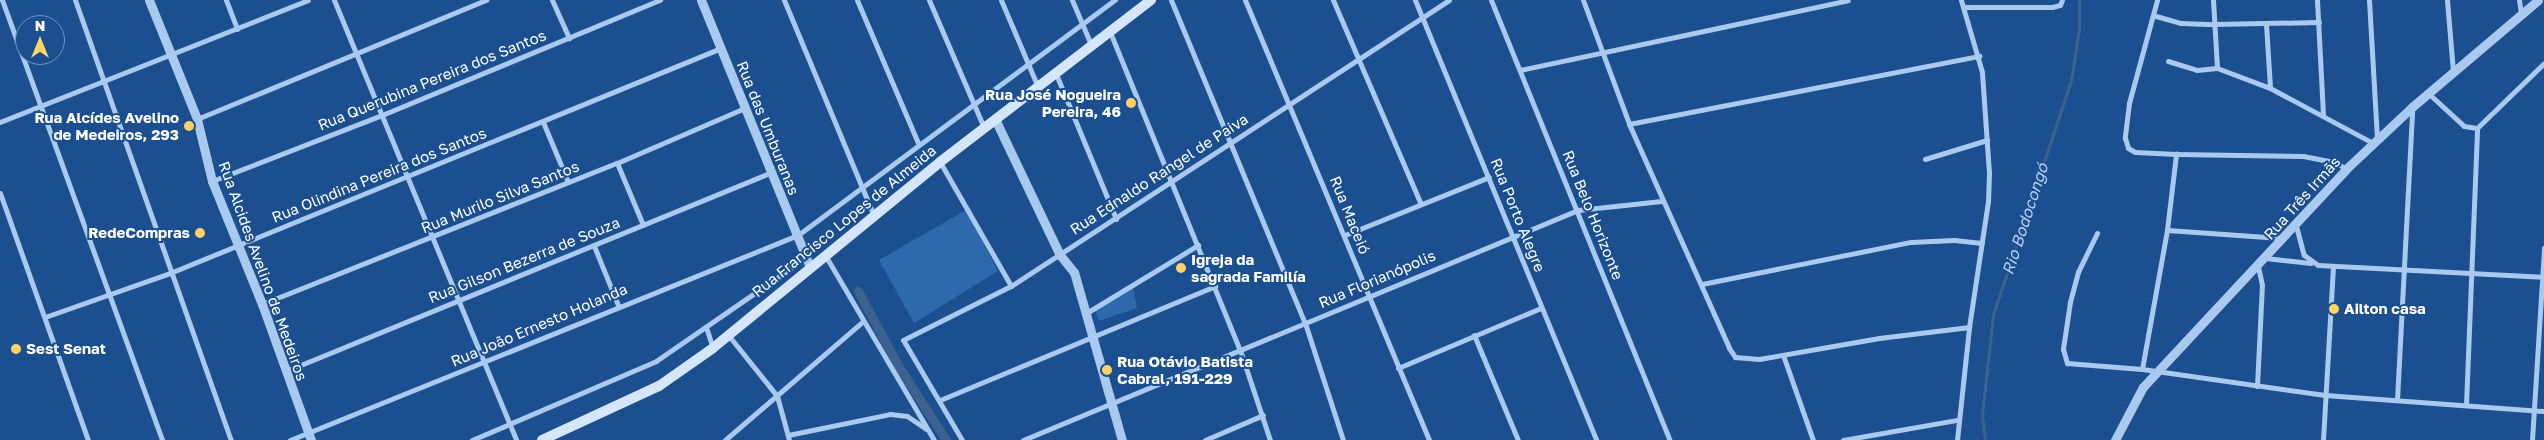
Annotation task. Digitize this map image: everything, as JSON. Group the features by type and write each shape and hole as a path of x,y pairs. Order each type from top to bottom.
{"main road":[{"name":"Rua Francisco Lopes de Almeida","path":"548,439 659,386 713,348 729,336 808,262 825,255 940,162 1092,48 1150,0"}],"street":[{"path":"2,0 40,106 112,294 162,440"},
{"path":"75,0 170,273 231,440"},
{"name":"Rua Alcides Avelino de Medeiros","path":"149,0 197,119 212,180 236,245 262,304 310,437"},
{"path":"226,0 238,28"},
{"path":"0,122 308,0"},
{"path":"334,0 516,440"},
{"path":"197,119 486,0"},
{"path":"552,0 569,38"},
{"name":"Rua Querubina Pereira dos Santos","path":"212,180 382,115 660,0"},
{"name":"Rua das Umburanas","path":"701,0 808,262"},
{"path":"784,0 874,216"},
{"path":"857,0 918,143"},
{"path":"929,0 984,128"},
{"path":"1001,0 1039,88"},
{"path":"1072,0 1092,48"},
{"name":"Rua João Ernesto Holanda","path":"290,440 310,437 618,305 798,235 862,189 918,143 1115,0"},
{"path":"1171,0 1305,323 1343,440"},
{"name":"Rua Maceió","path":"1246,0 1345,235 1428,440"},
{"path":"1333,0 1421,204"},
{"name":"Rua Porto Alegre","path":"1415,0 1596,440"},
{"name":"Rua Ednaldo Rangel de Paiva","path":"940,400 903,340 1011,286 1449,0"},
{"name":"Rua Belo Horizonte","path":"1492,0 1670,440"},
{"path":"1583,0 1600,52 1629,124 1662,201 1702,284 1728,348 1735,356 1759,359 1969,327"},
{"path":"1520,70 1848,0"},
{"path":"1956,440 1969,327 1988,202 1988,140 1979,56 1961,0"},
{"path":"1964,7 2052,7 2060,4 2062,0"},
{"path":"2158,0 2156,16 2134,84 2125,138 2128,148 2135,152 2176,154 2303,156 2335,162 2346,169"},
{"path":"2213,0 2217,68"},
{"path":"2317,0 2323,116"},
{"path":"2168,61 2197,70 2217,68 2270,88 2375,141 2369,0"},
{"path":"2447,0 2453,72"},
{"path":"2519,0 2521,14"},
{"name":"Rua Três Irmãs","path":"2115,440 2136,396 2157,371 2296,226 2346,169 2412,107 2538,0"},
{"path":"2156,16 2181,23 2266,24 2319,22"},
{"path":"2266,24 2270,88"},
{"path":"1110,32 1216,286 1270,440"},
{"name":"Rua Olindina Pereira dos Santos","path":"45,317 170,273 721,48"},
{"path":"1629,124 1979,56"},
{"path":"2466,404 2477,128 2544,63"},
{"path":"1056,74 1116,219"},
{"path":"2428,93 2464,126 2477,128"},
{"path":"2397,400 2412,107"},
{"name":"Rua Murilo Silva Santos","path":"262,304 617,163 745,108"},
{"path":"995,119 1060,255 1074,272 1088,312 1122,440"},
{"path":"543,122 568,182"},
{"path":"1925,159 1988,140"},
{"path":"2142,369 2167,230 2176,154"},
{"path":"940,162 1011,286"},
{"path":"617,163 643,225"},
{"name":"Rua Gilson Bezerra de Souza","path":"286,371 772,172"},
{"path":"1345,235 1489,177"},
{"path":"0,193 88,440"},
{"name":"Rua Florianópolis","path":"1023,440 1578,210 1662,201"},
{"path":"2296,226 2300,247 2311,263"},
{"path":"2167,230 2284,238"},
{"path":"2097,233 2074,286 2063,349 2066,363 2142,369 2325,395 2544,411"},
{"path":"1702,284 1911,242 1947,240 1982,244"},
{"path":"1088,312 1198,245"},
{"path":"594,246 618,305"},
{"path":"2532,440 2541,331 2544,247"},
{"path":"825,255 862,322 934,440"},
{"path":"2265,258 2333,266 2404,268 2543,277"},
{"path":"472,440 656,361 808,262"},
{"path":"2257,386 2262,285 2258,266"},
{"path":"2323,440 2333,266"},
{"path":"962,440 940,400 1216,286"},
{"path":"1398,368 1541,308"},
{"path":"725,440 862,322"},
{"path":"706,327 713,348"},
{"path":"1474,335 1518,440"},
{"path":"729,336 777,396 789,437 890,414 907,416 928,431"},
{"path":"1783,355 1813,440"},
{"path":"1205,440 1262,415"},
{"path":"1843,440 1957,420"}],"shaded area":[{"path":"966,210 998,271 914,323 879,260"},
{"path":"1133,288 1137,308 1099,321 1095,310"}],"waterway":[{"name":"Rio Bodocongó","path":"1985,440 1982,415 1993,315 2071,81 2079,29 2079,0"},
{"path":"858,291 899,367 946,440"}],"place":[{"name":"Rua José Nogueira Pereira, 46","path":"1131,103"},
{"name":"Rua Alcídes Avelino de Medeiros, 293","path":"189,126"},
{"name":"RedeCompras","path":"200,233"},
{"name":"Igreja da sagrada Familía","path":"1181,268"},
{"name":"Ailton casa","path":"2334,309"},
{"name":"Sest Senat","path":"16,349"},
{"name":"Rua Otávio Batista Cabral, 191-229","path":"1107,370"}]}
